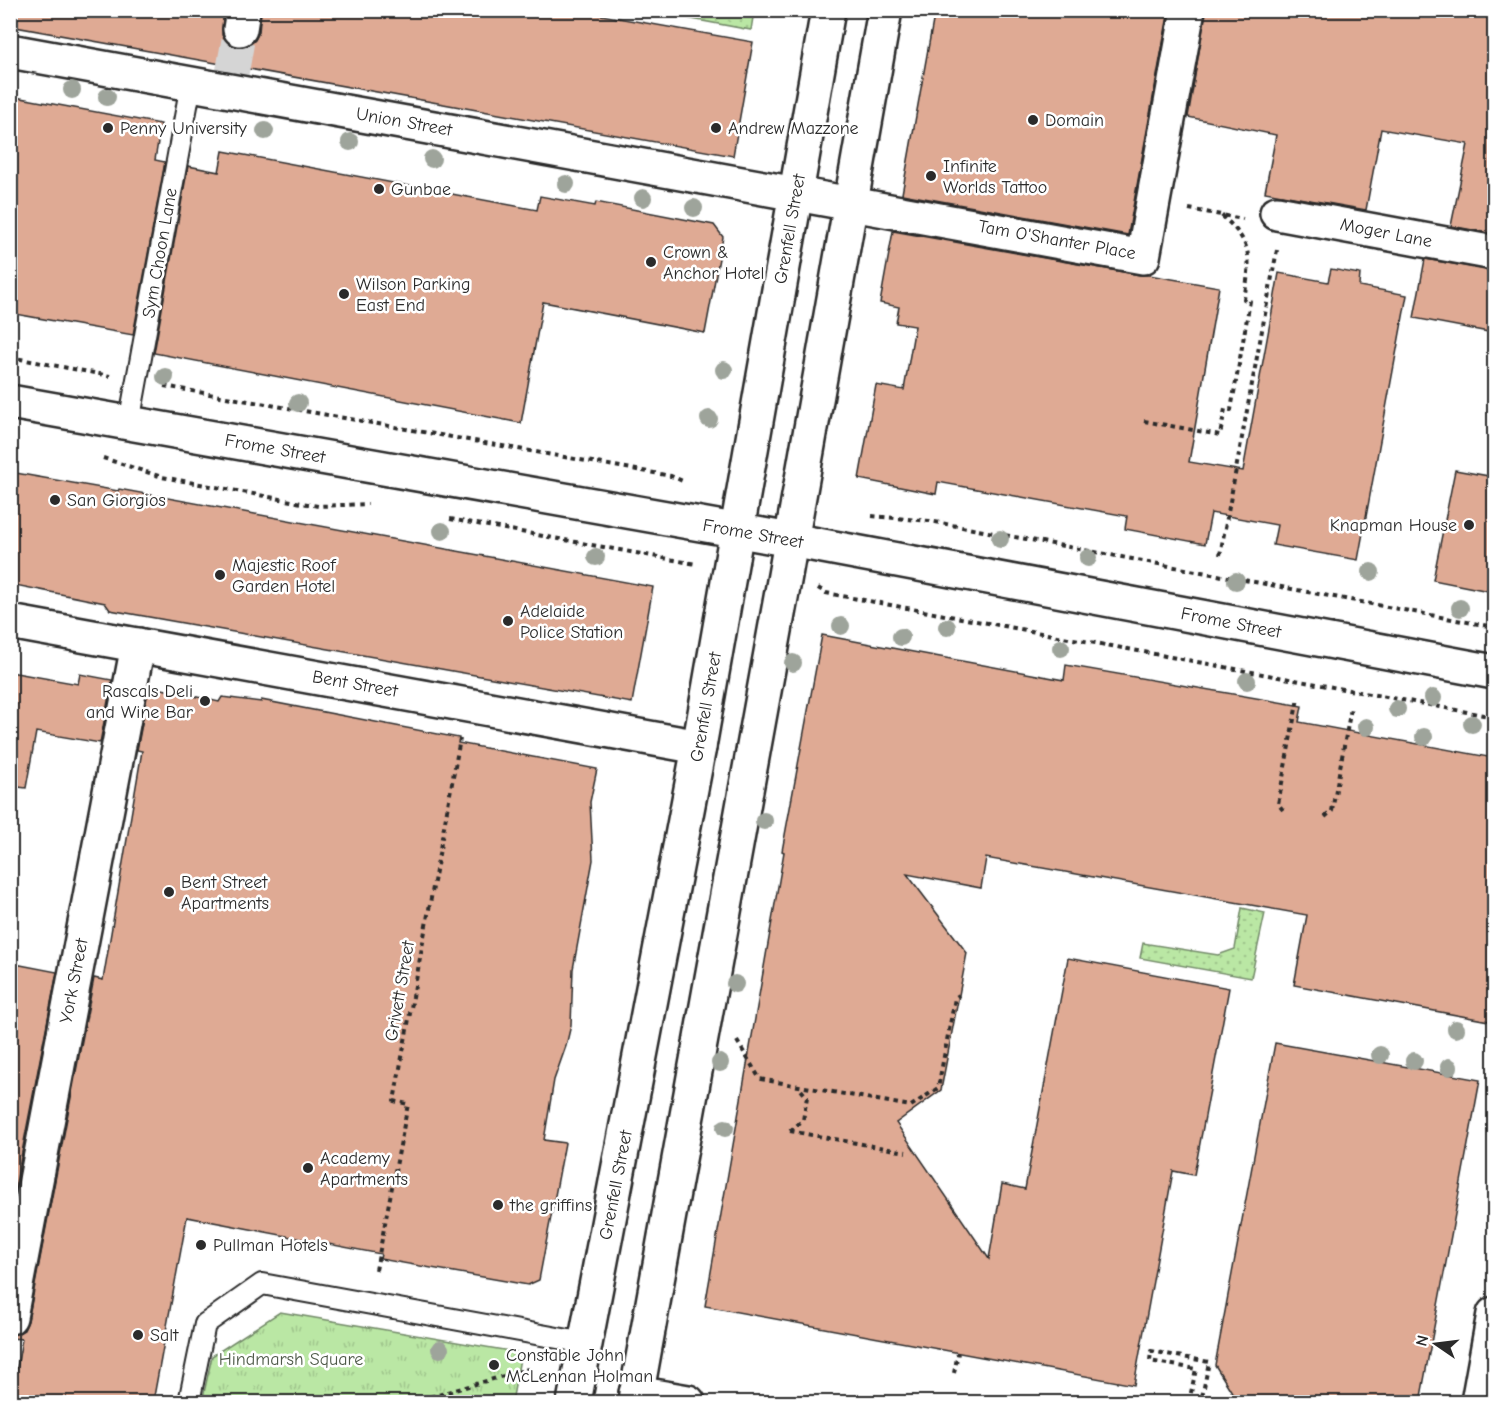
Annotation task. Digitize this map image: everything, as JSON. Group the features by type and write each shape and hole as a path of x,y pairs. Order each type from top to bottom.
{"street":[{"name":"Grenfell Street","path":"574,1402 699,747 828,10"},
{"path":"688,1402 636,1398 885,10"},
{"name":"Tam O'Shanter Place","path":"796,194 1143,257 1188,10"},
{"name":"Union Street","path":"10,51 191,84 230,82 796,194"},
{"name":"Moger Lane","path":"1277,213 1494,253"},
{"name":"Frome Street","path":"10,402 791,540 1494,672"},
{"name":"Bent Street","path":"10,622 699,747"},
{"name":"York Street","path":"10,1317 138,645"},
{"path":"1478,1402 1494,1314"}],"lane":[{"name":"Sym Choon Lane","path":"129,423 191,84"},
{"path":"189,1402 205,1324 262,1284 585,1343"}],"path":[{"path":"1153,202 1269,224 1277,213"},
{"path":"1144,421 1220,435 1226,409 1231,410 1250,301 1244,299 1249,258 1245,242 1236,228 1221,215"},
{"path":"1220,555 1274,267"},
{"path":"1283,810 1278,804 1298,698"},
{"name":"Grivett Street","path":"376,1270 408,1104 394,1101 466,705"},
{"path":"1325,817 1332,811 1351,708"},
{"path":"735,1037 760,1079 911,1106 938,1088 956,998 959,995"},
{"path":"798,1085 807,1097 803,1120 790,1131 906,1152"},
{"path":"1189,1402 1196,1370 1150,1360 1151,1351 1209,1362 1201,1402"},
{"path":"954,1373 958,1353"},
{"path":"413,1402 528,1369"}],"green space":[{"path":"649,11 754,11 751,30"},
{"path":"1242,908 1265,913 1251,978 1140,958 1143,943 1218,955 1235,949"},
{"name":"Hindmarsh Square","path":"280,1312 521,1353 512,1402 202,1402 212,1356"}],"building":[{"path":"10,10 224,10 222,35 229,44 238,48 247,46 255,40 259,32 261,10 573,10 753,42 733,156 10,26"},
{"name":"Domain","path":"935,10 1169,10 1128,235 902,194"},
{"path":"1206,10 1494,10 1494,234 1451,226 1468,144 1381,129 1366,210 1265,192 1276,135 1188,117"},
{"path":"10,96 161,124 155,160 165,162 133,335 10,313"},
{"name":"Wilson Parking East End","path":"223,151 537,210 540,196 595,206 596,202 714,225 723,237 705,333 543,302 521,423 154,353 188,166 219,172"},
{"path":"893,231 1219,287 1189,462 1243,471 1279,273 1328,282 1331,269 1360,274 1359,286 1407,295 1358,560 1273,545 1277,525 1211,513 1205,544 1125,529 1127,516 938,482 936,494 859,479 876,385 904,390 915,326 896,323 899,307 880,303"},
{"path":"1425,259 1494,271 1494,333 1414,318"},
{"name":"Knapman House","path":"1455,470 1494,477 1494,592 1433,580"},
{"path":"10,472 118,491 119,489 653,587 632,703 110,610 105,603 10,584"},
{"path":"822,635 1064,680 1066,665 1302,706 1299,722 1494,758 1494,992 1489,1021 1294,985 1307,915 986,858 981,888 907,874 967,953 941,1090 896,1123 989,1259 1002,1184 1025,1189 1068,958 1229,988 1194,1175 1173,1171 1134,1385 705,1306 784,852 782,851"},
{"path":"10,672 78,684 80,674 112,680 100,743 36,732 26,788 10,786"},
{"path":"149,686 219,702 222,697 261,702 261,700 459,738 458,743 597,769 590,802 593,860 573,969 571,1025 554,1080 544,1140 565,1143 539,1280 528,1285 380,1259 381,1254 187,1217 153,1402 11,1402 22,1339 10,1338 10,1335 24,1330 28,1321 94,978 103,980 142,751 137,750"},
{"path":"10,963 57,972 10,1214"},
{"path":"1275,1043 1480,1080 1420,1402 1238,1402 1215,1365"}],"tunnel":[{"path":"232,74 240,29"}],"place":[{"name":"Domain","path":"1033,120"},
{"name":"Penny University","path":"108,128"},
{"name":"Andrew Mazzone","path":"716,128"},
{"name":"Infinite Worlds Tattoo","path":"931,176"},
{"name":"Gunbae","path":"379,189"},
{"name":"Crown & Anchor Hotel","path":"651,262"},
{"name":"Wilson Parking East End","path":"344,294"},
{"name":"San Giorgios","path":"55,500"},
{"name":"Knapman House","path":"1469,525"},
{"name":"Majestic Roof Garden Hotel","path":"220,575"},
{"name":"Adelaide Police Station","path":"508,621"},
{"name":"Rascals Deli and Wine Bar","path":"205,701"},
{"name":"Bent Street Apartments","path":"169,892"},
{"name":"Academy Apartments","path":"308,1168"},
{"name":"the griffins","path":"498,1205"},
{"name":"Pullman Hotels","path":"201,1245"},
{"name":"Salt","path":"138,1335"},
{"name":"Constable John McLennan Holman","path":"494,1365"}]}
